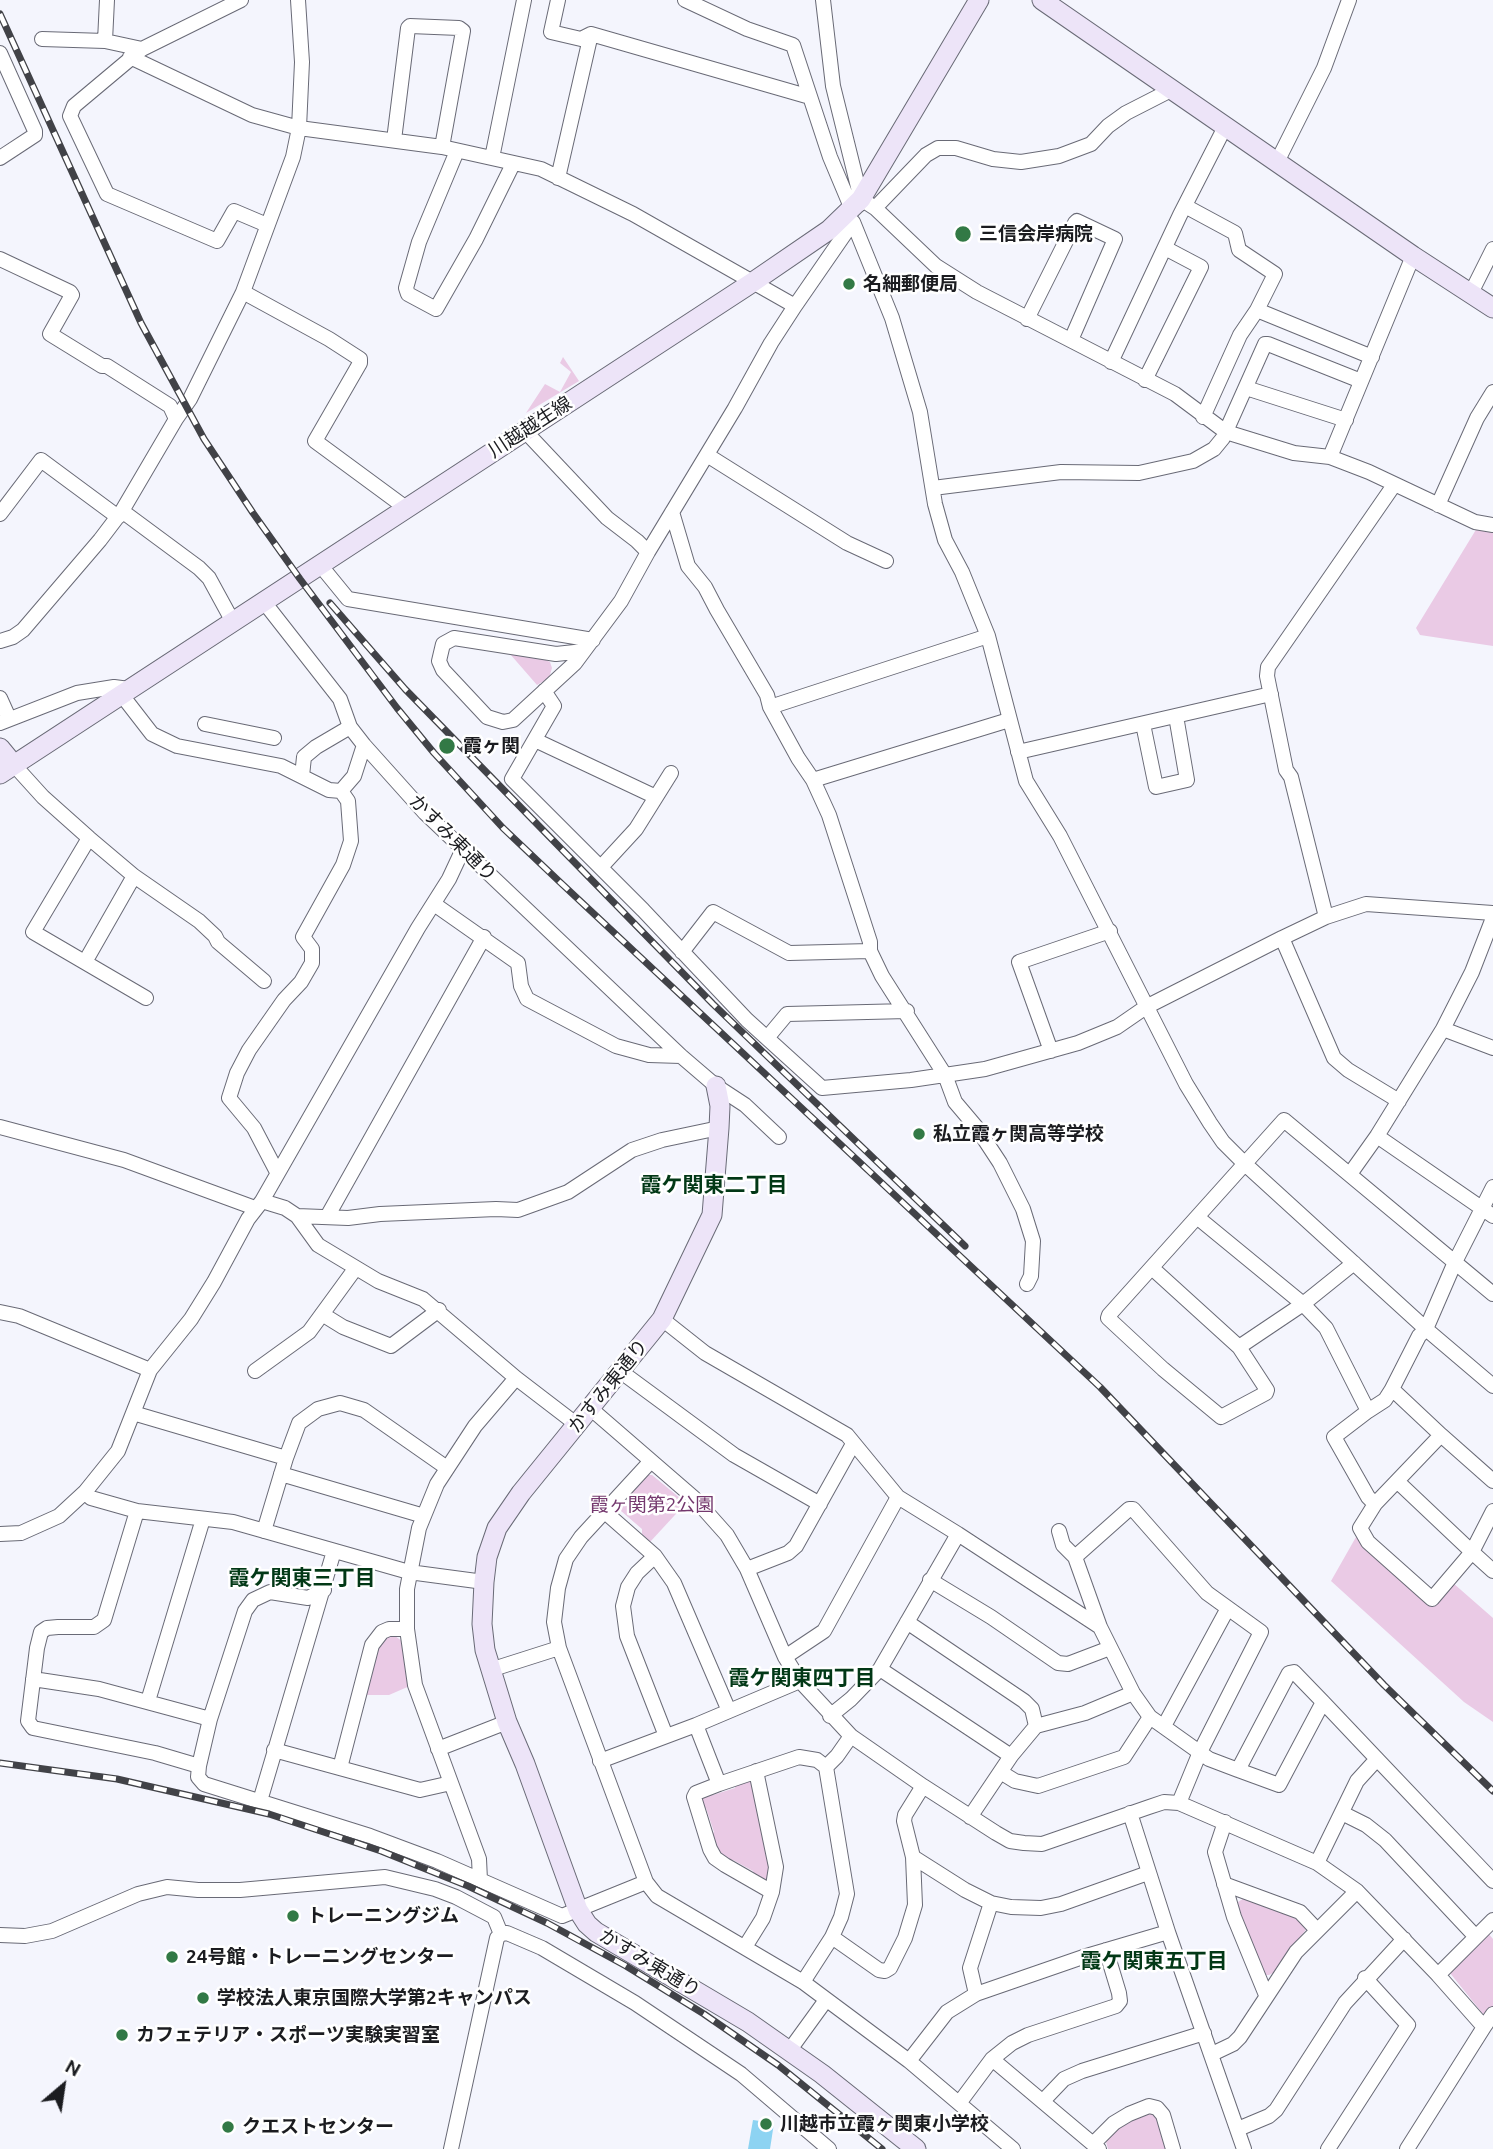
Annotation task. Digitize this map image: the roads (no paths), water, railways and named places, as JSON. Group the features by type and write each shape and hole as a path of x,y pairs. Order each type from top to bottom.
{"street":[{"path":"105,41 107,0"},
{"path":"0,641 23,630 120,514 190,399 243,292 293,157 299,128 302,62 298,0"},
{"path":"492,158 524,0"},
{"path":"558,0 551,32 581,39 591,34 810,97"},
{"path":"685,0 747,29 793,44 830,157 860,209 977,292 1175,394 1226,432 1294,453 1330,457 1475,522 1493,525"},
{"path":"823,0 833,86 860,209 920,412 945,540 962,572 988,636 1029,788 1060,836 1146,1007 1209,1124 1245,1164 1426,1329 1493,1386"},
{"name":"川越越生線","path":"7,769 321,566 860,209 979,0"},
{"path":"1042,0 1413,256 1493,308"},
{"path":"1277,162 1324,68 1349,0"},
{"path":"233,2 136,53 74,106 70,116 107,194 217,241 234,211 267,225"},
{"path":"394,140 408,27 459,28 463,31 442,147"},
{"path":"558,178 591,34"},
{"path":"42,39 105,41 136,53 240,110 299,128 442,147 541,169 633,214 795,306"},
{"path":"0,53 35,131 35,135 0,158"},
{"path":"589,645 556,654 461,638 447,640 443,644 439,661 443,670 487,717 503,722 513,720 575,663 589,645 621,601 771,343 860,209 926,155 938,148 956,148 993,159 1021,162 1059,156 1091,144 1108,126 1126,113 1171,90"},
{"path":"1111,362 1225,127"},
{"path":"457,151 419,242 406,288 408,293 436,309 476,239 513,164"},
{"path":"1185,206 1236,233 1239,250 1275,272 1257,310 1240,335 1203,417"},
{"path":"1027,319 1075,223 1115,239 1071,340"},
{"path":"1145,380 1201,267 1165,248"},
{"path":"1471,293 1493,249"},
{"path":"1330,457 1413,256"},
{"path":"0,259 70,292 72,295 50,334 170,406 176,419"},
{"path":"243,292 329,338 360,359 315,441 406,508"},
{"path":"1257,310 1372,357"},
{"path":"933,488 1061,472 1139,473 1193,461 1214,449 1226,432 1265,344 1362,381"},
{"path":"1246,388 1346,420"},
{"path":"1438,505 1477,418 1493,392"},
{"path":"524,430 607,518 648,552"},
{"path":"707,455 847,543 886,561"},
{"path":"0,513 41,460 199,568 209,578 233,622"},
{"path":"1326,917 1291,777 1286,771 1267,676 1268,667 1394,485"},
{"path":"672,512 688,566 705,587 767,695 770,707 798,758 813,780 829,816 870,942 870,951 882,976 945,1075 955,1102 978,1128 1000,1163 1023,1209 1032,1241 1031,1276 1027,1284"},
{"path":"321,566 348,598 589,645"},
{"name":"かすみ東通り","path":"264,602 340,699 350,727 425,813 716,1086 720,1106 712,1215 662,1319 576,1424 497,1528 487,1557 484,1582 482,1624 490,1670 578,1910 587,1924 596,1933 685,1983 789,2051 916,2149"},
{"path":"770,707 988,636"},
{"path":"0,698 4,721 77,693 114,687 125,692 152,734 177,746 281,766 329,790 341,792 348,801 351,841 343,865 303,937 312,949 312,963 301,982 284,1000 249,1050 237,1073 229,1098 254,1128 277,1172"},
{"path":"544,691 555,706 512,779 766,1038 822,1088 985,1069 1078,1044 1117,1027 1146,1007 1282,938 1326,917 1366,904 1493,913"},
{"path":"1018,752 1271,695"},
{"path":"1143,724 1156,787 1187,780 1176,716"},
{"path":"813,780 1009,720"},
{"path":"205,724 274,738"},
{"path":"302,776 304,757 350,727"},
{"path":"535,740 656,797"},
{"path":"341,792 354,776 364,745"},
{"path":"0,748 7,769 134,876 199,921 218,942 264,981"},
{"path":"601,867 635,829 671,773"},
{"path":"89,838 33,932 146,998"},
{"path":"0,1534 21,1533 59,1516 85,1492 118,1451 150,1370 191,1319 214,1282 434,904 463,849"},
{"path":"85,962 134,876"},
{"path":"434,904 518,963 521,986 527,999 623,1049 649,1055 681,1056"},
{"path":"682,952 713,912 789,953 870,951"},
{"path":"1350,1174 1377,1136 1443,1029 1472,972 1493,918"},
{"path":"1051,1051 1019,962 1110,931"},
{"path":"327,1217 484,937"},
{"path":"1282,938 1334,1058 1348,1070 1399,1101"},
{"path":"766,1038 787,1014 906,1011"},
{"path":"1443,1029 1493,1048"},
{"path":"716,1086 746,1105 779,1138"},
{"path":"1152,1268 1239,1347 1267,1390 1266,1393 1221,1417 1163,1369 1108,1318 1152,1268 1197,1217 1284,1120 1493,1294"},
{"path":"0,1127 124,1160 259,1204 285,1208 297,1216 318,1245 378,1281 423,1298 516,1378 576,1424"},
{"path":"297,1216 348,1218 380,1214 518,1210 568,1192 632,1150 655,1142 719,1128"},
{"path":"1377,1136 1487,1212"},
{"path":"1375,1504 1368,1497 1334,1437 1385,1400 1392,1389 1419,1336 1426,1329 1455,1262 1487,1212 1493,1187"},
{"path":"1197,1217 1303,1304 1326,1328 1368,1411"},
{"path":"1239,1347 1303,1304 1354,1263"},
{"path":"254,1371 309,1332 355,1269"},
{"path":"322,1314 342,1327 391,1346 439,1310"},
{"path":"0,1312 19,1316 150,1370"},
{"path":"662,1319 705,1353 847,1435 898,1497 1100,1627"},
{"path":"620,1371 734,1455 820,1504"},
{"path":"480,1880 479,1859 415,1685 407,1629 409,1572 424,1516 437,1484 475,1426 516,1378"},
{"path":"1392,1389 1493,1481"},
{"path":"264,1531 299,1423 318,1409 340,1403 364,1410 447,1468"},
{"path":"590,1408 710,1514 727,1535 747,1569 785,1657 800,1681 830,1716 851,1736 923,1786 1010,1841 1042,1844 1164,1802 1179,1803 1225,1822 1317,1863 1357,1891 1484,2027"},
{"path":"133,1413 286,1458"},
{"path":"1441,1435 1375,1504 1360,1528 1368,1542 1432,1599 1472,1552 1493,1511"},
{"path":"747,1569 788,1553 796,1546 853,1444"},
{"path":"651,1461 581,1537 566,1559 558,1588 554,1622 559,1648 646,1882 657,1896 803,1982 909,2061 1012,2149"},
{"path":"281,1474 424,1516"},
{"path":"1398,1482 1493,1572"},
{"path":"85,1492 91,1497 137,1511 233,1522 409,1572 484,1582"},
{"path":"785,1657 824,1631 898,1497"},
{"path":"1075,1557 1129,1509 1133,1509 1207,1593 1261,1632 1200,1752 1179,1803"},
{"path":"137,1511 104,1620 93,1627 58,1627 41,1632 38,1638 28,1721 33,1728 155,1753 199,1766"},
{"path":"605,1513 655,1556 674,1583 729,1711"},
{"path":"148,1702 203,1520"},
{"path":"1059,1531 1063,1545 1075,1557 1100,1627 1133,1693 1150,1717 1209,1759 1279,1784 1323,1702"},
{"path":"830,1716 880,1669 958,1534"},
{"path":"260,1801 334,1551"},
{"path":"655,1556 637,1573 628,1587 623,1606 627,1636 666,1737"},
{"path":"930,1580 991,1617 1058,1663 1068,1664 1110,1648"},
{"path":"324,1590 308,1598 270,1592 253,1600 245,1611 210,1719 199,1766 198,1777 204,1784 370,1836 437,1861 562,1916 646,1882"},
{"path":"1164,1726 1228,1608"},
{"path":"907,1622 1024,1700 1032,1709 1036,1726"},
{"path":"340,1768 372,1645 382,1632 389,1629 407,1629"},
{"path":"490,1670 559,1648"},
{"path":"880,1669 1012,1756"},
{"path":"1238,1770 1289,1673 1294,1672 1493,1881"},
{"path":"33,1679 99,1689 210,1719"},
{"path":"600,1761 696,1725 800,1681"},
{"path":"970,1817 1036,1726 1085,1713 1133,1693"},
{"path":"1002,1773 1026,1785 1038,1786 1124,1757 1150,1717"},
{"path":"438,1749 507,1722"},
{"path":"696,1725 719,1784"},
{"path":"826,1767 851,1736"},
{"path":"274,1751 420,1790 451,1783"},
{"path":"772,1892 715,1858 694,1797 696,1793 719,1784 799,1757 817,1760 826,1767 847,1894 832,1937 803,1982"},
{"path":"1317,1863 1357,1781 1377,1759"},
{"path":"745,1947 763,1918 772,1892 776,1867 756,1771"},
{"path":"832,1937 879,1970 890,1968 905,1938 915,1905 913,1857 904,1821 923,1786"},
{"path":"1130,1813 1168,1932 1244,2149"},
{"path":"1342,1813 1366,1825 1385,1840 1476,1937"},
{"path":"1225,1822 1215,1852 1223,1884 1266,1995"},
{"path":"913,1857 959,1887 991,1903 1011,1908 1041,1908 1060,1904 1148,1873"},
{"path":"0,1935 25,1936 52,1931 138,1894 167,1887 240,1890 385,1877 456,1897 494,1917 501,1934"},
{"path":"1223,1884 1300,1912 1317,1930"},
{"path":"1212,2054 1233,2044 1240,2037 1296,1952 1357,1891"},
{"path":"976,1994 970,1968 991,1903"},
{"path":"1438,1975 1493,1920"},
{"path":"909,2061 931,2029 947,2012 976,1994 1168,1932"},
{"path":"452,2149 497,1938 507,1933 542,1948 635,2003 741,2074 829,2149"},
{"path":"1238,2129 1269,2116 1276,2110 1345,2003 1404,1939"},
{"path":"960,2102 992,2059 1012,2043 1028,2035 1116,2007 1120,2001 1119,1993 1106,1950"},
{"path":"1328,2149 1408,2025 1366,1978"},
{"path":"789,2051 826,2000"},
{"path":"1406,2149 1493,2014"},
{"path":"1043,2101 1063,2079 1204,2033"},
{"path":"992,2059 1096,2146 1114,2123 1149,2106 1157,2108 1163,2115 1173,2149"}],"water":[{"path":"753,2120 774,2123 770,2149 748,2149"}],"railway":[{"path":"0,14 141,323 204,439 300,579 434,753 503,828 1100,1387 1384,1685 1493,1791"},
{"path":"330,603 405,689 713,1004 965,1246"},
{"path":"0,1763 117,1779 269,1814 381,1851 468,1886 547,1923 626,1966 704,2014 778,2065 882,2149"}],"place":[{"name":"三信会岸病院","path":"963,234"},
{"name":"名細郵便局","path":"849,284"},
{"name":"霞ヶ関","path":"447,746"},
{"name":"私立霞ヶ関高等学校","path":"919,1134"},
{"name":"トレーニングジム","path":"293,1916"},
{"name":"24号館・トレーニングセンター","path":"172,1957"},
{"name":"学校法人東京国際大学第2キャンパス","path":"203,1998"},
{"name":"カフェテリア・スポーツ実験実習室","path":"122,2035"},
{"name":"川越市立霞ヶ関東小学校","path":"766,2124"},
{"name":"クエストセンター","path":"228,2127"}],"district":[{"name":"霞ケ関東二丁目","path":"714,1185"},
{"name":"霞ケ関東三丁目","path":"302,1578"},
{"name":"霞ケ関東四丁目","path":"802,1678"},
{"name":"霞ケ関東五丁目","path":"1154,1961"}],"park label":[{"name":"霞ヶ関第2公園","path":"652,1505"}]}
